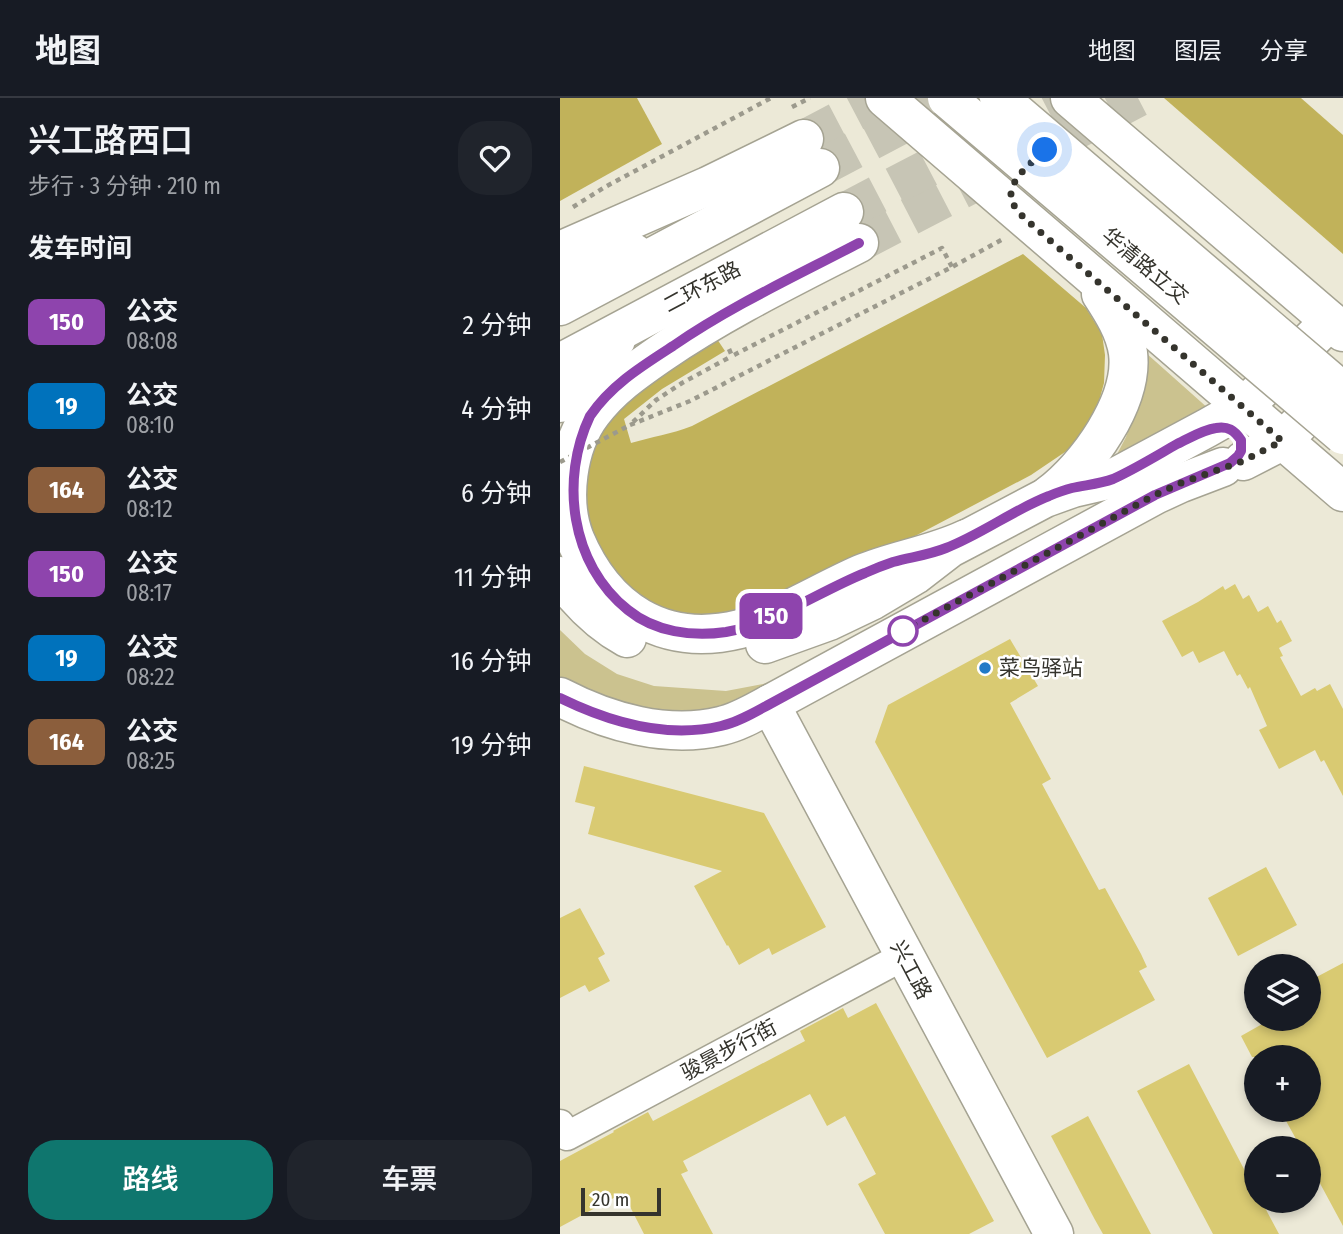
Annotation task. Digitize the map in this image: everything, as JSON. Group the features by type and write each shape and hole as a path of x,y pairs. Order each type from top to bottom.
{"main road":[{"path":"884,98 1343,492"},
{"name":"华清路立交","path":"947,98 1343,435"},
{"name":"华清路立交","path":"999,98 1343,392"},
{"path":"560,576 571,592 600,621 635,642 668,652 692,654 725,652 767,644 848,612 896,587 950,548 1045,498 1112,479 1200,432 1244,407 1336,326 1070,98"},
{"path":"1027,220 1014,204 1011,196 1012,184 1062,132 1077,127 1109,131"},
{"path":"560,251 708,186 812,153 724,218 560,306"},
{"path":"560,280 724,218"},
{"name":"二环东路","path":"560,363 647,316 851,228 755,297 690,334 639,368 615,388 591,414 582,428 570,459 568,494 573,534 594,574 615,599 639,619 668,630 700,634 742,628 891,562 944,549 966,539"},
{"path":"1045,498 1070,476 1103,437 1125,388 1129,366 1127,345 1113,313 1091,280 1061,249"},
{"path":"560,403 569,386 588,364 647,316"},
{"path":"560,698 604,717 663,730 698,730 723,726 770,704 1143,501 1282,441 1343,379"},
{"path":"1200,432 1226,427 1231,429 1241,440 1241,451 1233,464"},
{"path":"1233,464 1256,458 1296,464 1343,492"},
{"name":"兴工路","path":"770,704 1054,1234"}],"street":[{"name":"骏景步行街","path":"560,1124 566,1136 904,956"}],"path":[{"path":"571,208 617,180 771,98"},
{"path":"560,462 630,425 690,401 952,267 1027,220"},
{"path":"630,425 656,400 682,383 942,248 952,267"},
{"path":"725,342 732,356"}],"shaded area":[{"path":"560,98 637,98 662,144 560,201"},
{"path":"1164,98 1301,98 1343,135 1343,254"},
{"path":"1023,254 1086,308 1102,334 1105,355 1104,383 1095,416 1068,450 1031,475 805,594 743,617 668,621 591,557 582,466 598,432 643,386 717,339 725,351 662,389 624,419 631,443 692,426"},
{"path":"1146,353 1210,410 1112,464 1126,437 1137,406"},
{"path":"560,630 585,654 617,674 654,686 726,691 795,674 708,713 650,713 560,679"}],"building":[{"path":"1235,584 1243,599 1249,595 1258,612 1268,606 1277,623 1281,620 1292,641 1279,648 1283,656 1280,657 1301,696 1330,684 1343,709 1343,796 1324,760 1321,762 1315,750 1279,769 1259,730 1267,726 1250,687 1248,689 1240,674 1237,676 1224,651 1199,663 1193,651 1182,657 1162,621 1223,586 1225,590"},
{"path":"1010,639 1038,686 1010,703 1051,779 1042,784 1099,890 1105,888 1141,954 1147,967 1139,971 1155,1000 1047,1058 875,742 888,705"},
{"path":"584,766 764,813 826,927 772,955 769,948 739,965 694,886 722,871 588,834 595,807 575,802"},
{"path":"1266,867 1297,925 1238,956 1208,898"},
{"path":"580,908 605,954 598,958 610,981 589,992 585,985 560,998 560,918"},
{"path":"1343,963 1343,1226 1321,1185 1321,1136 1294,1136 1287,1122 1321,1122 1321,1045 1246,1045 1241,1036 1250,1031 1321,1031 1321,975"},
{"path":"876,1003 994,1221 969,1234 885,1234 858,1184 876,1174 845,1116 827,1126 810,1094 683,1161 688,1171 681,1174 713,1234 644,1234 623,1193 560,1227 560,1161 648,1112 653,1121 805,1041 800,1031 843,1008 848,1018"},
{"path":"1189,1064 1244,1169 1244,1213 1268,1213 1279,1234 1213,1234 1137,1091"},
{"path":"1088,1116 1151,1234 1103,1234 1094,1218 1051,1136"}],"tunnel":[{"path":"804,139 882,98"},
{"path":"820,168 953,98"},
{"path":"844,212 1062,98"},
{"path":"859,243 1138,98"}],"bus line":[{"name":"150","path":"560,698 604,717 663,730 698,730 723,726 770,704 1155,495 1223,467 1241,451 1241,440 1231,429 1222,427 1200,432 1112,479 1045,498 944,549 891,562 742,628 700,634 678,632 639,619 623,607 594,574 573,534 568,474 570,459 582,428 591,414 622,381 682,339 755,297 859,243"}],"place":[{"name":"菜鸟驿站","path":"985,668"}],"route":[{"path":"903,631 1155,495 1243,461 1282,441 1023,217 1011,196 1012,184 1045,150"}]}
